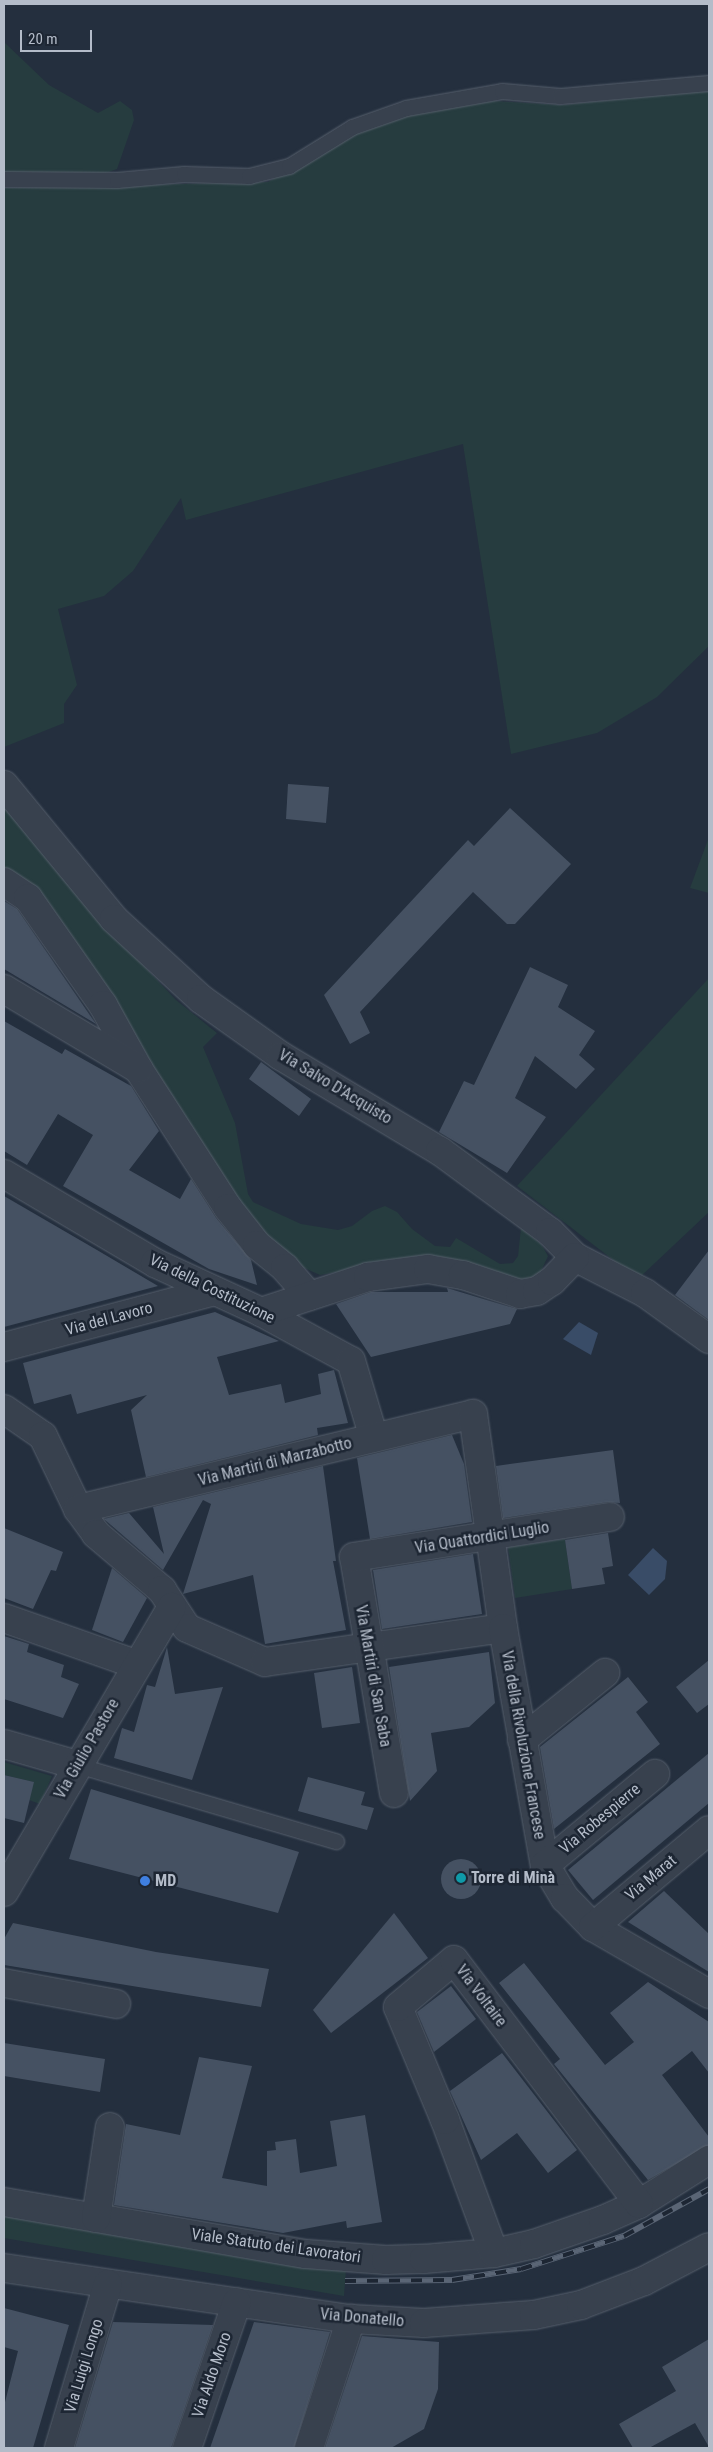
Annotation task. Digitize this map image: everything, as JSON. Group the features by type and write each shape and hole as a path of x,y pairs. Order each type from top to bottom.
{"street":[{"name":"Via Salvo D'Acquisto","path":"4,784 114,918 202,999 281,1056 440,1150 550,1232 575,1257 645,1293 709,1339"},
{"path":"4,882 28,898 103,1005 139,1070 228,1208 257,1245 285,1268 309,1296"},
{"path":"4,989 139,1070"},
{"name":"Via della Costituzione","path":"4,1174 155,1263 260,1312 352,1361 374,1438"},
{"path":"260,1312 368,1278 428,1270 463,1275 520,1294 537,1291 552,1281 575,1257"},
{"name":"Via del Lavoro","path":"4,1347 215,1291"},
{"path":"4,1409 43,1436 78,1509 96,1534 162,1590 187,1628 265,1662 503,1628"},
{"name":"Via Martiri di Marzabotto","path":"78,1509 473,1414"},
{"name":"Via della Rivoluzione Francese","path":"473,1414 503,1628 545,1865 565,1898 594,1927 709,1994"},
{"name":"Via Quattordici Luglio","path":"354,1558 610,1518"},
{"name":"Via Martiri di San Saba","path":"354,1558 367,1647 394,1793"},
{"name":"Via Giulio Pastore","path":"4,1892 11,1866 77,1766 135,1664 172,1607"},
{"path":"4,1618 135,1664"},
{"path":"522,1740 605,1673"},
{"path":"4,1744 77,1766"},
{"name":"Via Robespierre","path":"545,1865 655,1774"},
{"name":"Via Marat","path":"594,1927 709,1830"},
{"name":"Via Voltaire","path":"494,2253 445,2120 398,2007 454,1960 639,2204"},
{"path":"4,1983 116,2004"},
{"path":"96,2218 110,2127"},
{"name":"Viale Statuto dei Lavoratori","path":"4,2202 352,2259 424,2259 494,2253 534,2244 603,2220 639,2204 709,2160"},
{"name":"Via Donatello","path":"4,2268 350,2319 424,2323 534,2315 616,2294 674,2267 709,2247"},
{"name":"Via Luigi Longo","path":"59,2448 108,2284"},
{"name":"Via Aldo Moro","path":"187,2448 237,2302"},
{"path":"309,2448 350,2319"}],"lane":[{"path":"4,179 118,180 184,174 249,176 289,166 352,127 406,108 502,91 560,96 709,84"},
{"path":"77,1766 336,1841"}],"green space":[{"path":"4,42 49,85 98,113 120,101 132,110 134,120 117,169 103,174 4,173"},
{"path":"709,90 709,646 657,697 597,733 511,754 463,444 186,520 181,498 133,571 104,596 58,609 77,685 64,704 64,723 4,747 4,188 268,182 356,131 404,114 494,101 562,105"},
{"path":"4,803 109,929 176,1000 217,1033 203,1047 235,1123 248,1194 253,1202 301,1224 338,1230 352,1226 372,1211 385,1206 397,1212 412,1229 435,1246 450,1247 456,1238 500,1264 513,1263 518,1256 521,1228 541,1244 548,1256 537,1280 509,1283 423,1257 320,1275 284,1259 192,1143 144,1050 45,904 4,869"},
{"path":"709,837 709,893 690,888"},
{"path":"709,978 709,1212 638,1279 517,1186"},
{"path":"565,1539 572,1589 515,1598 508,1547"},
{"path":"4,1762 52,1776 40,1804 29,1800 33,1782 4,1775"},
{"path":"4,2216 346,2269 344,2296 4,2238"}],"water":[{"path":"579,1322 598,1333 591,1355 563,1339"},
{"path":"653,1548 667,1561 665,1579 649,1595 628,1575"}],"building":[{"path":"288,784 329,787 326,823 286,819"},
{"path":"510,808 571,864 515,924 507,924 473,892 360,1012 370,1033 350,1044 324,995 468,840 474,846"},
{"path":"4,901 17,909 96,1024 4,969"},
{"path":"530,967 568,985 558,1007 595,1031 579,1055 595,1069 576,1089 535,1056 515,1098 546,1117 507,1173 439,1132 464,1081 474,1085"},
{"path":"4,1021 62,1054 65,1049 131,1086 159,1131 129,1170 180,1199 191,1179 216,1218 251,1260 257,1285 209,1269 63,1186 93,1135 58,1114 27,1165 4,1151"},
{"path":"261,1062 311,1099 299,1116 249,1079"},
{"path":"4,1196 97,1250 158,1286 4,1327"},
{"path":"709,1250 709,1320 675,1295"},
{"path":"447,1288 517,1309 510,1324 371,1357 336,1304 371,1292 448,1292"},
{"path":"215,1312 279,1341 217,1357 229,1395 281,1384 285,1403 321,1394 318,1374 334,1370 348,1423 317,1428 318,1435 146,1477 131,1410 147,1395 77,1414 71,1394 34,1404 23,1363"},
{"path":"452,1435 464,1464 472,1522 370,1539 357,1458"},
{"path":"613,1450 620,1503 608,1502 503,1518 496,1466"},
{"path":"323,1466 336,1561 333,1561 346,1630 265,1644 253,1575 183,1594 211,1504 203,1500 163,1570 104,1519 129,1513 164,1554 153,1507"},
{"path":"4,1528 63,1552 56,1571 51,1570 33,1609 4,1598"},
{"path":"608,1533 613,1566 602,1568 605,1584 572,1589 565,1540"},
{"path":"473,1554 482,1614 382,1629 373,1570"},
{"path":"112,1568 147,1598 123,1642 92,1630"},
{"path":"4,1636 29,1644 27,1652 64,1665 61,1677 79,1684 63,1718 4,1699"},
{"path":"167,1647 175,1694 223,1687 192,1780 114,1758 122,1728 134,1732 147,1685 155,1687"},
{"path":"489,1652 495,1703 469,1727 431,1733 437,1771 410,1801 389,1667"},
{"path":"709,1660 709,1704 697,1713 676,1687"},
{"path":"352,1667 360,1723 322,1728 314,1673"},
{"path":"628,1677 648,1702 636,1712 660,1744 554,1829 540,1747"},
{"path":"709,1753 709,1803 593,1900 568,1870"},
{"path":"4,1775 34,1782 24,1823 4,1818"},
{"path":"308,1777 365,1792 361,1805 374,1808 367,1830 298,1811"},
{"path":"91,1789 299,1852 278,1913 69,1859"},
{"name":"Torre di Minà","path":"465,1859 472,1862 478,1868 481,1879 480,1887 472,1896 465,1899 457,1899 450,1896 442,1887 441,1875 444,1868 453,1860"},
{"path":"664,1891 709,1934 709,1972 628,1922"},
{"path":"394,1913 428,1958 331,2033 313,2010"},
{"path":"13,1923 156,1952 269,1969 261,2007 4,1965 4,1939"},
{"path":"524,1963 605,2065 634,2042 610,2013 648,1982 709,2022 709,2073 692,2051 662,2075 709,2137 709,2145 648,2180 554,2064 560,2059 499,1983"},
{"path":"451,1986 476,2019 434,2052 417,2012"},
{"path":"4,2043 105,2059 100,2092 4,2076"},
{"path":"502,2053 577,2150 548,2173 517,2133 481,2160 450,2091"},
{"path":"199,2057 252,2066 222,2178 267,2186 267,2151 276,2150 275,2142 296,2139 300,2173 337,2166 330,2121 365,2115 382,2222 347,2228 346,2221 283,2233 114,2205 126,2124 180,2135"},
{"path":"4,2308 69,2325 33,2448 4,2448 4,2406 18,2351 4,2347"},
{"path":"113,2322 213,2325 171,2448 75,2448"},
{"path":"254,2322 330,2332 294,2448 210,2448"},
{"path":"362,2336 439,2342 438,2389 424,2429 391,2448 325,2448"},
{"path":"709,2339 709,2447 695,2423 649,2448 633,2448 619,2424 676,2391 662,2367"}],"railway":[{"path":"345,2281 452,2280 521,2269 624,2236 709,2189"}],"place":[{"name":"Torre di Minà","path":"461,1878"},
{"name":"MD","path":"145,1881"}]}
